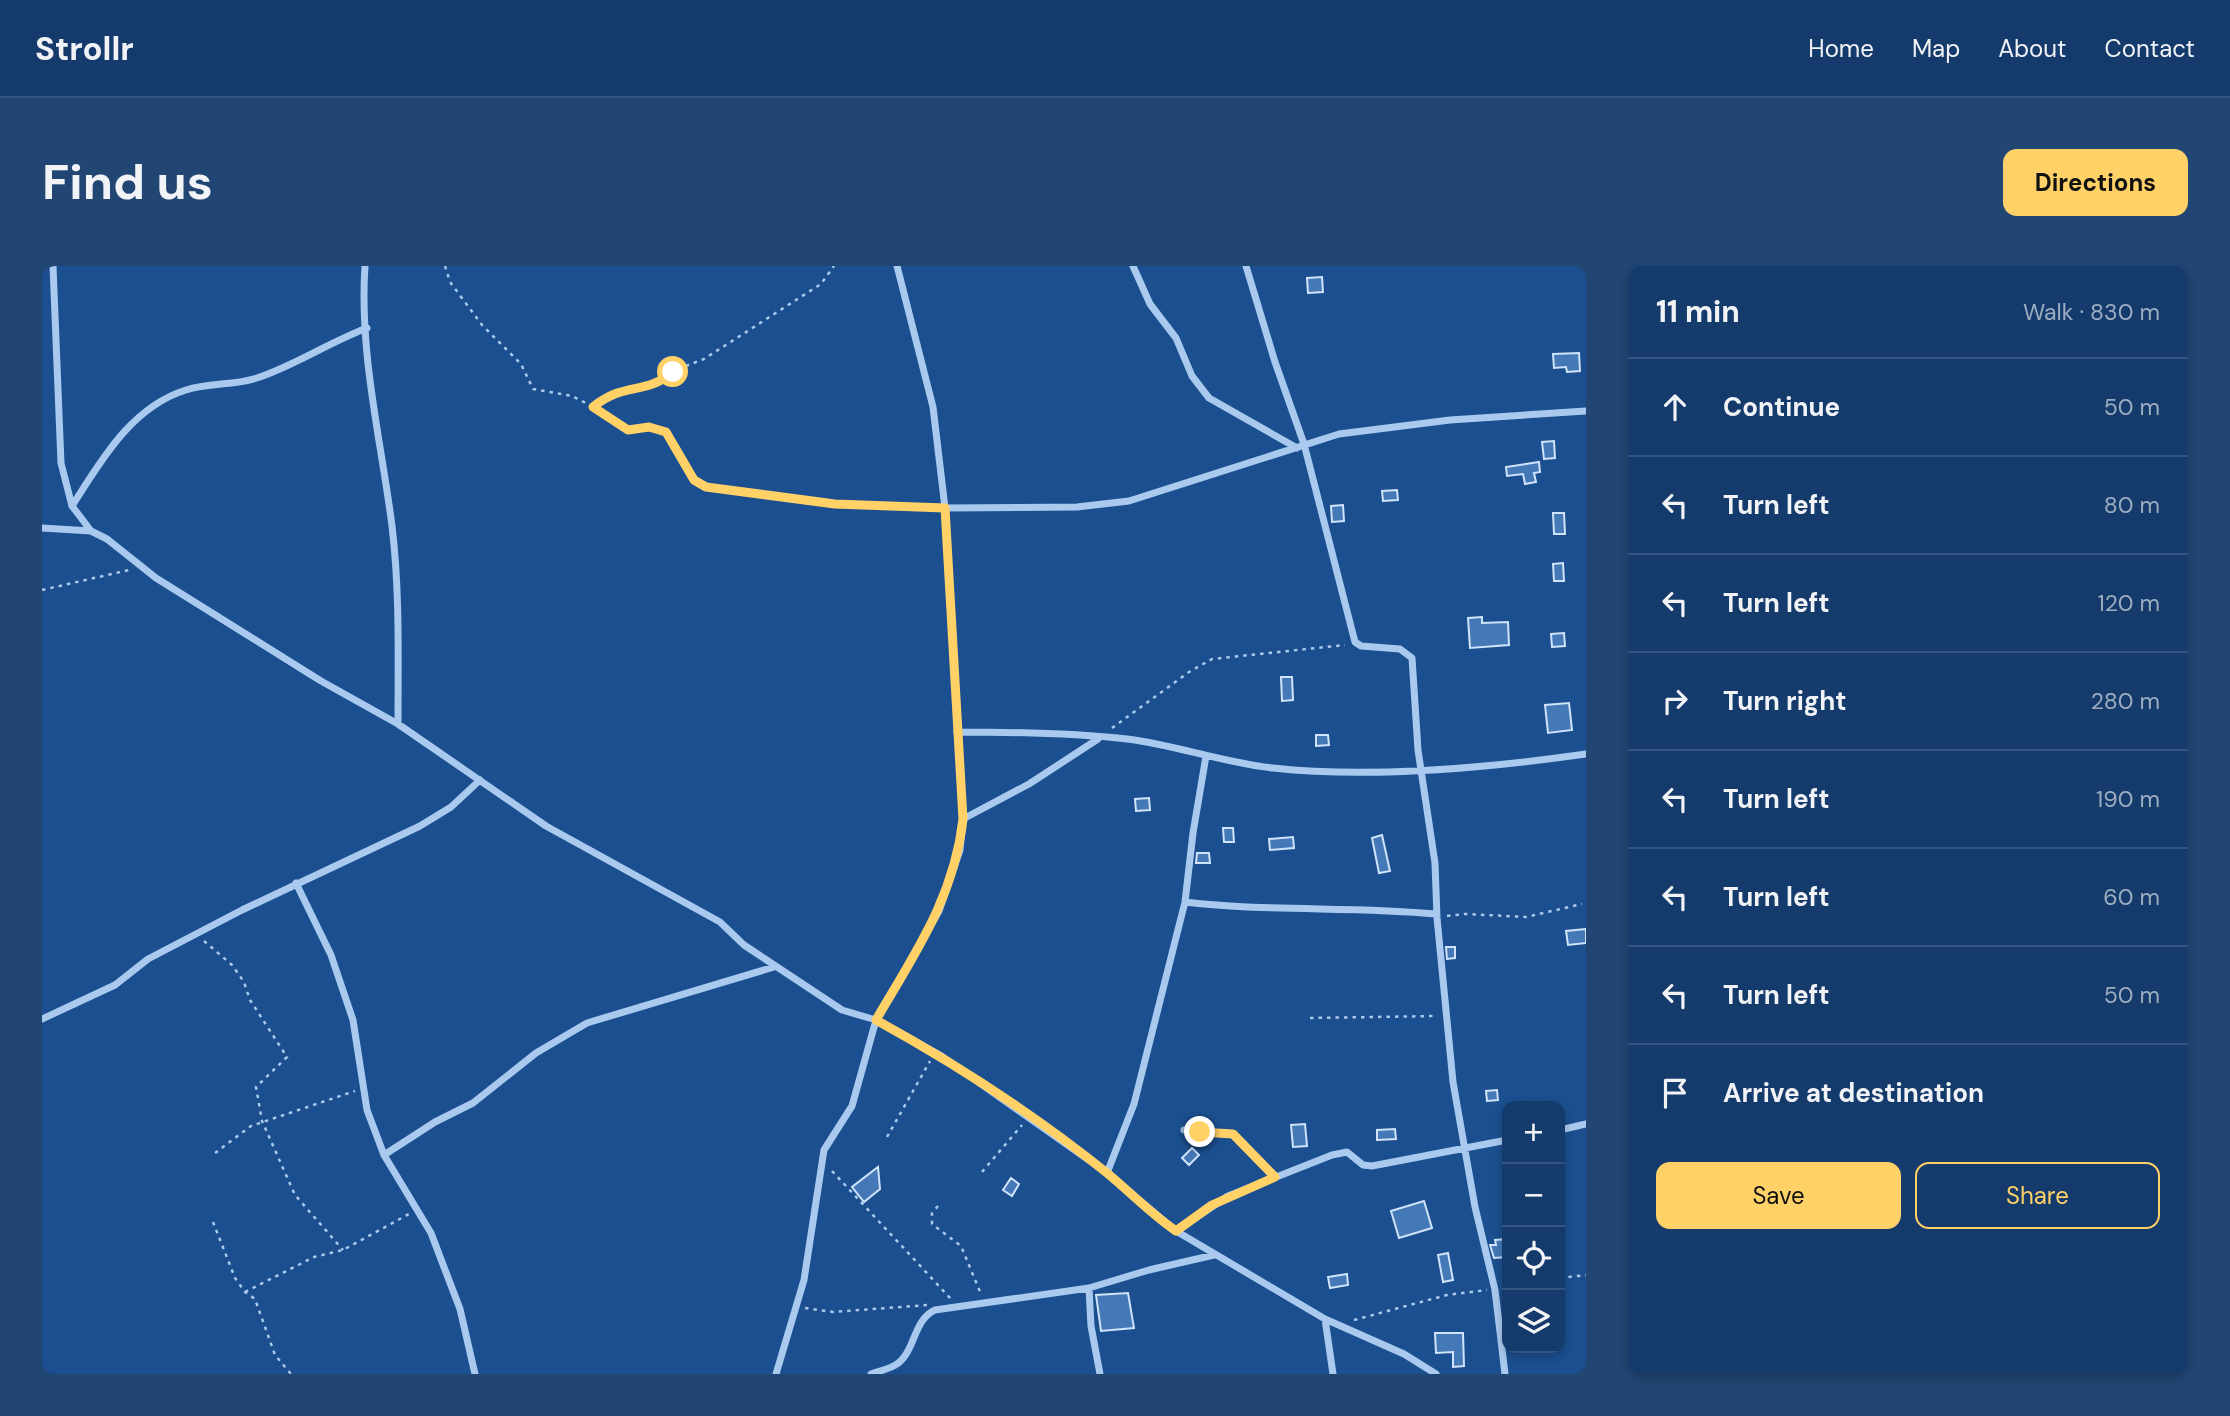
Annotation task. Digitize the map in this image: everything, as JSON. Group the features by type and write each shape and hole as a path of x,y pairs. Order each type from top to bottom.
{"street":[{"path":"53,266 61,463 72,506 92,531"},
{"path":"365,266 376,433 395,560 398,724"},
{"path":"776,1374 796,1308 811,1240 824,1150 852,1106 876,1020 939,911 960,850 963,819 945,508 933,407 897,266"},
{"path":"1133,266 1150,303 1176,338 1192,376 1209,398 1300,446"},
{"path":"1247,266 1355,642 1361,646 1400,649 1412,658 1420,769 1435,863 1436,916 1453,1082 1495,1290 1505,1374"},
{"path":"72,506 110,447 134,421 163,398 187,389 246,382 282,369 333,341 367,328"},
{"path":"945,508 1077,507 1129,501 1339,434 1450,421 1586,411"},
{"path":"42,528 92,531 107,538 142,566 321,681 398,724 547,826 720,922 744,946 842,1010 876,1020 936,1053 1107,1173 1176,1231 1325,1319 1404,1354 1436,1374"},
{"path":"957,732 1022,732 1140,742 1271,768 1318,772 1420,769 1586,754"},
{"path":"963,819 1029,784 1100,738"},
{"path":"1107,1173 1134,1104 1185,902 1192,833 1206,756"},
{"path":"42,1019 115,985 148,959 296,883 420,826 451,807 480,780"},
{"path":"296,883 331,955 354,1020 361,1089 384,1155 431,1233 460,1309 475,1374"},
{"path":"1185,902 1250,909 1362,912 1394,910 1436,916"},
{"path":"384,1155 435,1122 473,1103 536,1053 587,1023 774,967"},
{"path":"1565,1129 1586,1124"},
{"path":"1184,1130 1233,1134 1275,1177"},
{"path":"1176,1231 1220,1201 1309,1162 1343,1152 1350,1153 1363,1165 1372,1166 1502,1141"},
{"path":"871,1374 898,1364 928,1314 936,1310 1089,1288 1149,1270 1215,1255"},
{"path":"1089,1288 1091,1326 1100,1374"},
{"path":"1325,1319 1333,1374"}],"path":[{"path":"445,266 450,282 482,325 521,363 533,388 572,396 628,430 649,427 666,432 694,480 706,487 835,504 945,508"},
{"path":"593,407 626,388 657,385 679,368 704,359 821,284 834,266"},
{"path":"42,590 142,566"},
{"path":"1100,738 1152,698 1212,659 1242,654 1320,649 1355,642"},
{"path":"1436,916 1465,914 1526,917 1557,907 1582,904"},
{"path":"197,934 232,965 244,982 250,1000 287,1057 256,1087 262,1121 295,1195 343,1250"},
{"path":"1310,1018 1446,1016"},
{"path":"887,1137 936,1053"},
{"path":"215,1153 262,1121 361,1089"},
{"path":"982,1172 1029,1117"},
{"path":"822,1160 913,1256 936,1286 959,1306"},
{"path":"938,1206 932,1213 932,1224 961,1246 985,1303"},
{"path":"245,1292 314,1257 343,1250 399,1222 417,1208"},
{"path":"213,1222 235,1278 245,1292 256,1299 275,1354 290,1374"},
{"path":"1565,1278 1586,1275"},
{"path":"1338,1326 1447,1295 1495,1290"},
{"path":"796,1308 833,1312 918,1304 936,1310"}],"building":[{"path":"1322,277 1323,292 1308,293 1307,278"},
{"path":"1579,353 1580,371 1567,372 1566,367 1554,368 1553,354"},
{"path":"1554,441 1555,458 1544,459 1542,442"},
{"path":"1539,462 1540,472 1534,473 1536,482 1525,484 1523,474 1507,476 1506,467"},
{"path":"1397,490 1398,500 1383,501 1382,491"},
{"path":"1343,505 1344,521 1332,522 1331,506"},
{"path":"1553,513 1564,513 1565,534 1554,534"},
{"path":"1563,563 1564,581 1554,581 1553,564"},
{"path":"1482,617 1482,623 1508,622 1509,645 1470,648 1468,618"},
{"path":"1564,633 1565,646 1552,647 1551,634"},
{"path":"1281,677 1292,677 1293,700 1282,701"},
{"path":"1569,703 1572,730 1548,733 1545,705"},
{"path":"1316,735 1328,735 1329,745 1316,746"},
{"path":"1149,798 1150,810 1136,811 1135,799"},
{"path":"1223,828 1233,828 1234,842 1224,842"},
{"path":"1382,835 1390,871 1379,873 1372,838"},
{"path":"1293,837 1294,848 1270,850 1269,839"},
{"path":"1197,853 1209,853 1210,863 1196,863"},
{"path":"1586,929 1586,943 1568,945 1566,931"},
{"path":"1446,947 1455,947 1455,958 1447,959"},
{"path":"1497,1090 1498,1100 1487,1101 1486,1091"},
{"path":"1305,1124 1307,1146 1293,1147 1291,1125"},
{"path":"1395,1129 1396,1139 1377,1140 1377,1130"},
{"path":"1192,1148 1199,1155 1189,1165 1182,1158"},
{"path":"878,1167 880,1189 864,1202 852,1187"},
{"path":"1011,1178 1019,1184 1012,1196 1003,1190"},
{"path":"1424,1201 1432,1228 1399,1238 1391,1211"},
{"path":"1502,1239 1502,1257 1494,1258 1490,1245 1496,1245 1495,1240"},
{"path":"1448,1253 1453,1280 1443,1282 1438,1255"},
{"path":"1347,1274 1348,1285 1330,1288 1328,1277"},
{"path":"1128,1293 1134,1328 1101,1331 1096,1295"},
{"path":"1435,1333 1463,1333 1464,1366 1453,1367 1453,1352 1436,1353"}],"route":[{"path":"673,372 657,385 617,391 593,407 615,418 628,430 649,427 666,432 694,480 706,487 835,504 945,508 963,819 960,850 939,911 876,1020 940,1055 1048,1130 1107,1173 1158,1219 1176,1231 1194,1216 1228,1196 1275,1177 1233,1134 1200,1132"}]}
